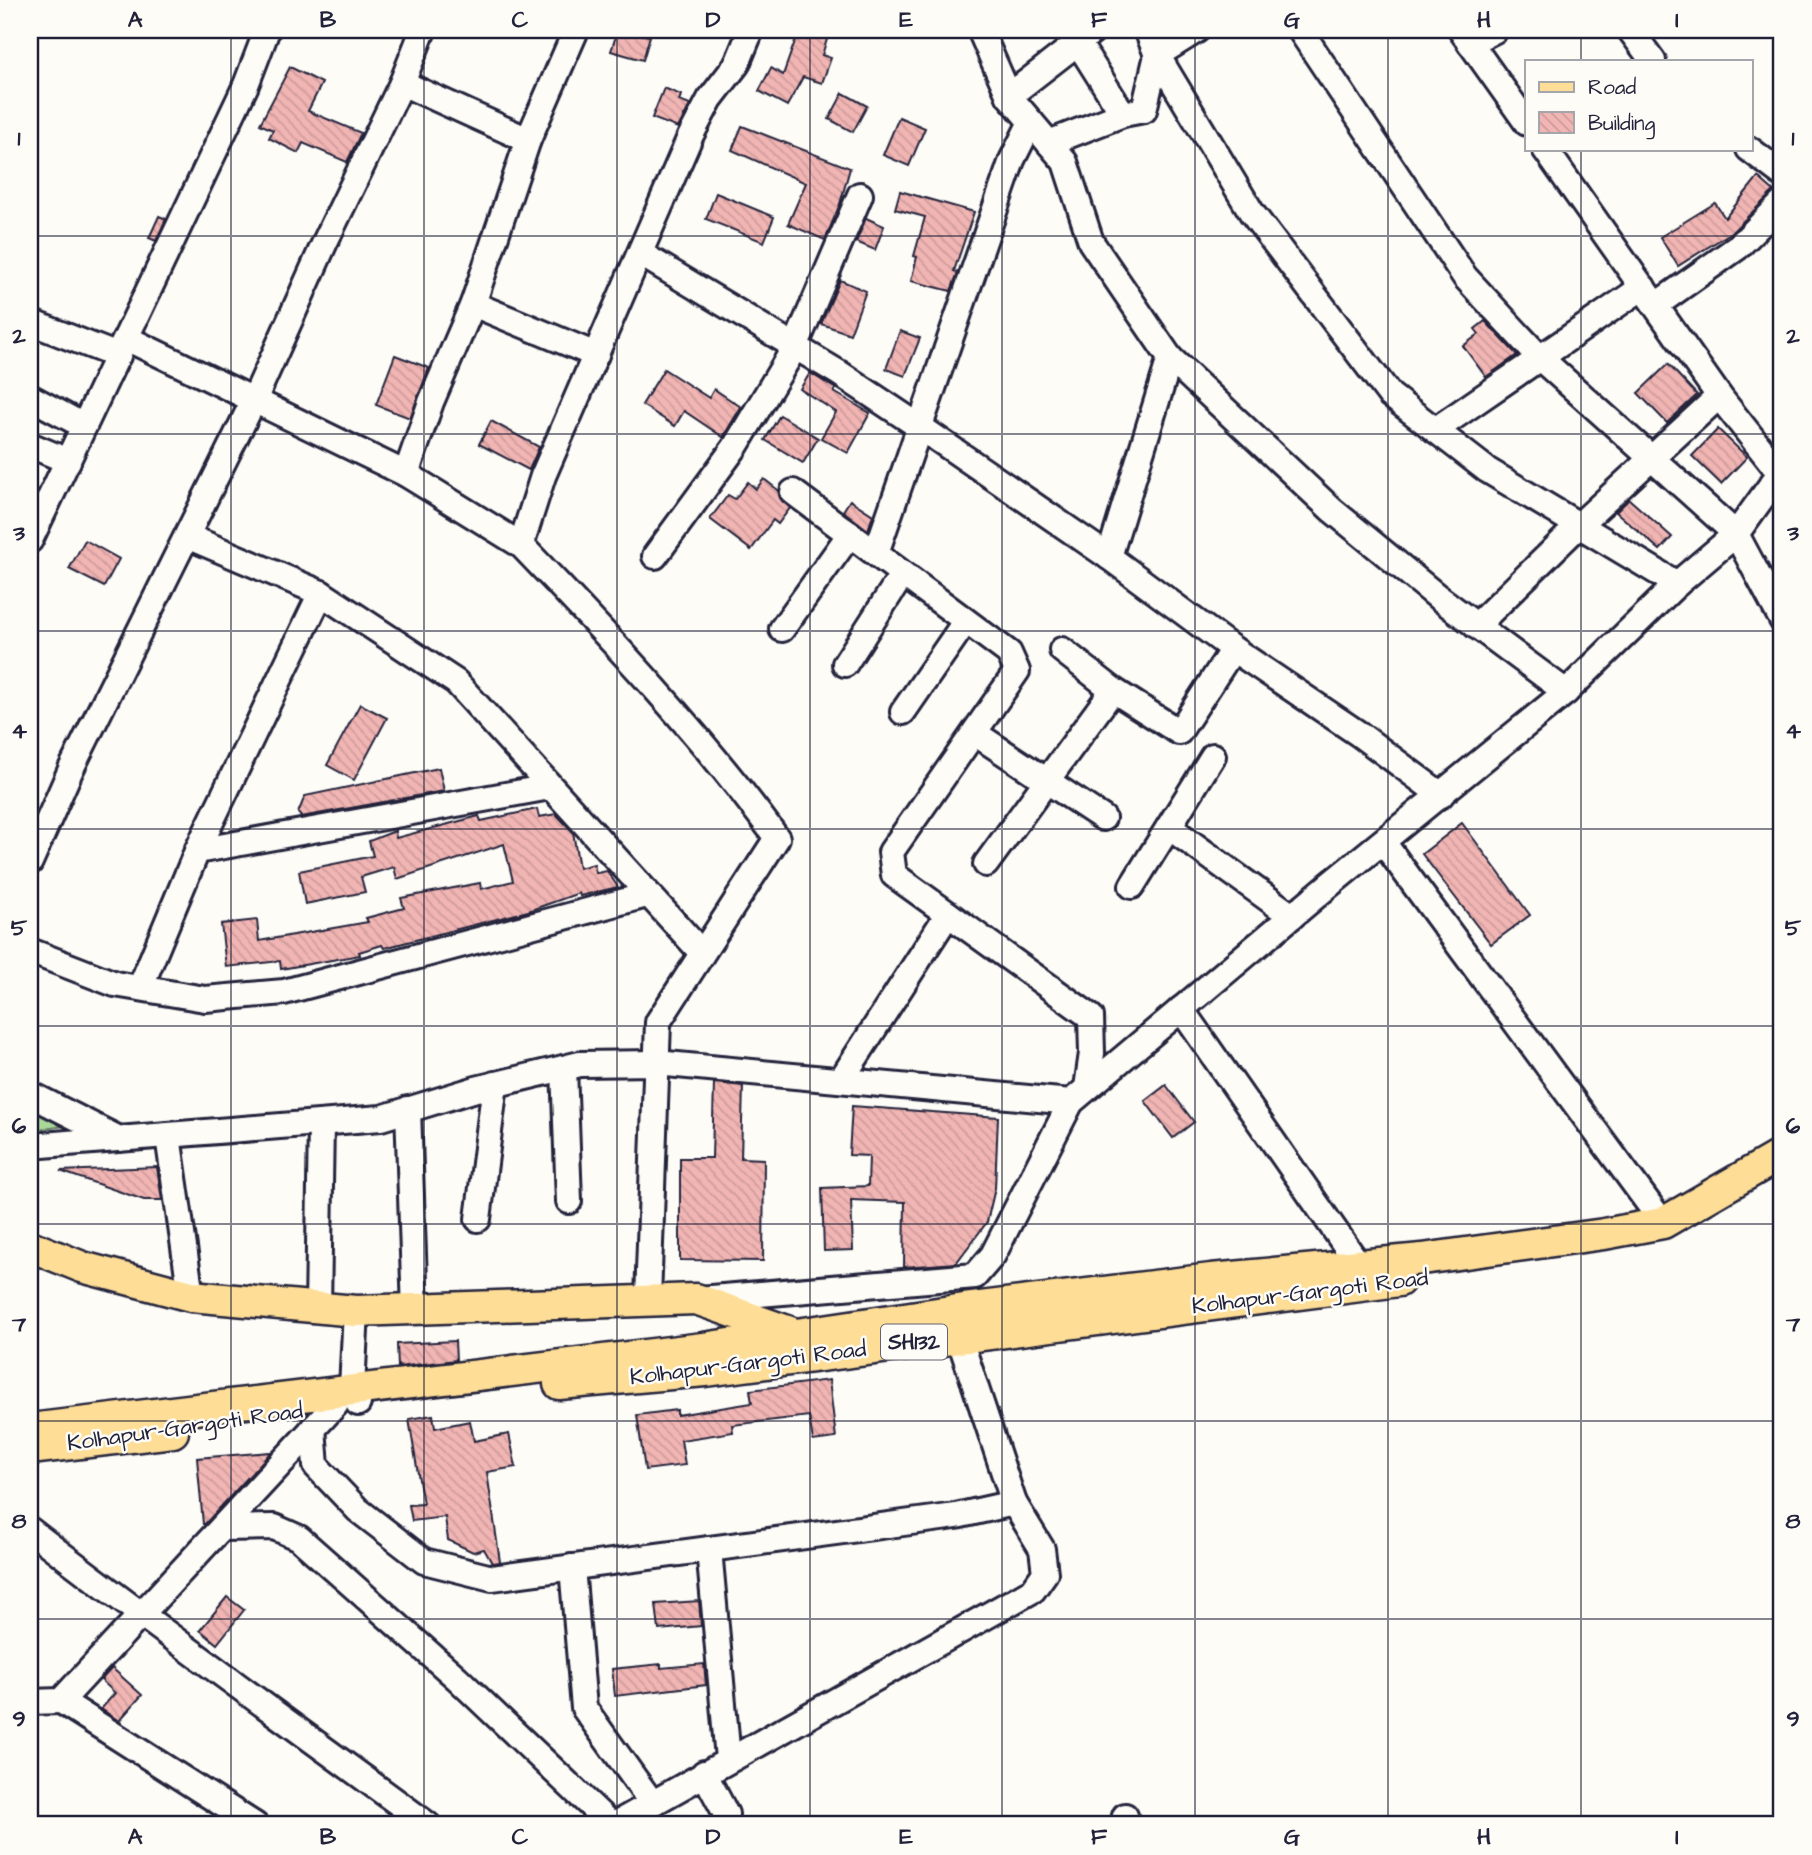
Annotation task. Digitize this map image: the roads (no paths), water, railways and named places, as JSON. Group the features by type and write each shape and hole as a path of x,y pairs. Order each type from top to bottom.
{"main road":[{"path":"30,1429 348,1398 794,1334 961,1323 1210,1279 1435,1258 1663,1223 1782,1154"},
{"name":"Kolhapur-Gargoti Road","path":"30,1449 166,1433 348,1398 705,1371 961,1323 1608,1254 1676,1233 1782,1175"},
{"path":"30,1247 82,1267 191,1296 356,1311 695,1299 794,1334"}],"street":[{"path":"30,540 38,502 68,461 246,85 267,30"},
{"path":"30,862 71,769 189,537 254,400 325,242 402,83 423,30"},
{"path":"406,474 473,303 528,140 576,30"},
{"path":"521,545 543,476 690,137 710,99 737,64 751,30"},
{"path":"980,30 1009,96 1065,162 1091,242 1170,358 1332,509 1476,626 1566,692"},
{"path":"1147,30 1157,55 1251,213 1390,395 1487,470 1577,527 1677,584"},
{"path":"1049,144 1122,114 1144,110 1157,55 1197,30"},
{"path":"1300,30 1447,253 1540,358 1736,534 1782,620"},
{"path":"1495,30 1465,36 1525,120"},
{"path":"1630,30 1652,60"},
{"path":"1009,96 1081,34 1122,114"},
{"path":"402,83 528,140"},
{"path":"876,553 1013,160 1031,122"},
{"path":"30,1146 381,1118 495,1084 580,1064 656,1063 841,1080 1079,1095 1292,916 1566,692 1677,584 1736,534 1781,471 1719,396 1546,150"},
{"path":"1750,150 1782,174"},
{"path":"655,556 735,447 795,346 860,195"},
{"path":"1435,430 1540,358 1738,247 1782,203"},
{"path":"641,254 795,346 920,427 1109,557 1233,649 1359,734 1441,795"},
{"path":"473,303 596,355"},
{"path":"30,322 122,347 254,400 406,474 521,545 610,637 727,770 777,838 658,1022 648,1299"},
{"path":"1109,557 1170,358"},
{"path":"1476,626 1577,527 1719,396"},
{"path":"30,397 84,426"},
{"path":"30,445 68,461"},
{"path":"222,1528 274,1527 299,1538 457,1678 612,1825 1033,1590 1045,1573 1042,1549 1014,1503 961,1323 975,1276 993,1255 1079,1095 1092,1053 1091,1017 894,875 891,852 976,734 1017,671 1009,653 793,492"},
{"path":"782,629 850,534"},
{"path":"189,537 321,593 456,682 702,953"},
{"path":"845,664 902,575"},
{"path":"140,988 197,851 321,593"},
{"path":"902,712 965,622"},
{"path":"1062,650 1113,690 1179,732 1233,649"},
{"path":"986,863 1113,690"},
{"path":"976,734 1103,818"},
{"path":"1132,886 1213,756"},
{"path":"197,851 550,787"},
{"path":"1169,827 1292,916"},
{"path":"1383,842 1663,1223"},
{"path":"30,951 115,984 205,999 284,992 647,895"},
{"path":"841,1080 948,914"},
{"path":"1181,1009 1359,1265"},
{"path":"564,1068 569,1202"},
{"path":"478,1219 495,1084"},
{"path":"30,1094 119,1139"},
{"path":"408,1110 415,1311"},
{"path":"318,1309 321,1123"},
{"path":"168,1136 191,1296"},
{"path":"695,1299 975,1276"},
{"path":"61,1701 313,1428 348,1398 356,1311"},
{"path":"313,1428 316,1466 358,1510 424,1561 492,1578 956,1516 1014,1503"},
{"path":"30,1530 109,1591 141,1612 184,1648 428,1825"},
{"path":"709,1549 728,1759"},
{"path":"572,1567 584,1708 652,1803"},
{"path":"30,1702 61,1701 255,1825"},
{"path":"704,1773 726,1814 723,1825"}]}
